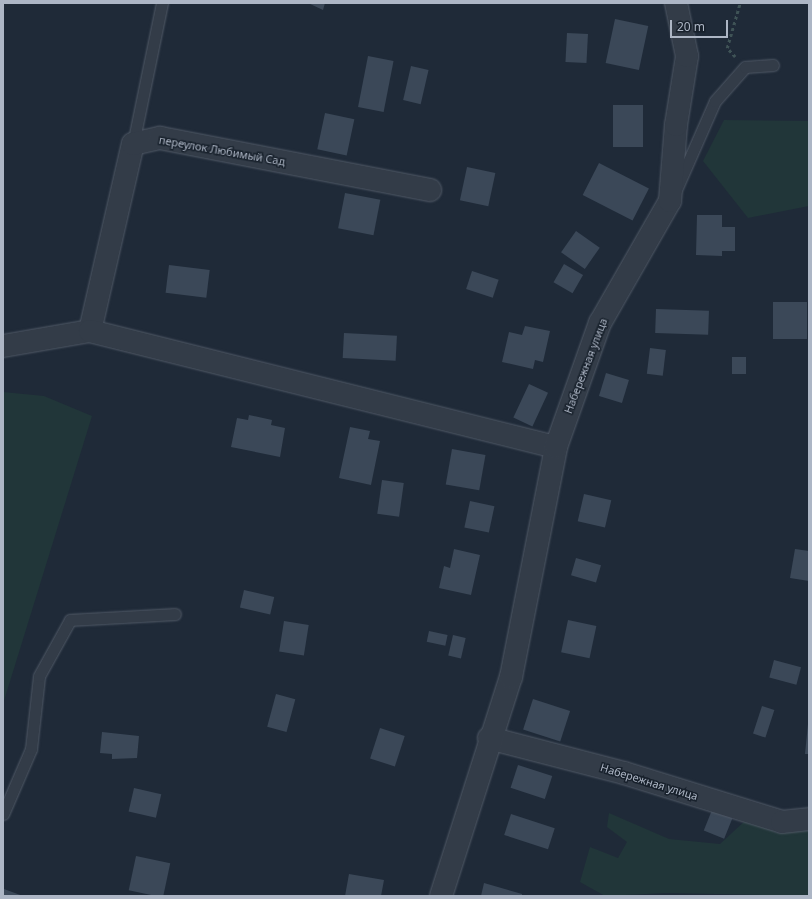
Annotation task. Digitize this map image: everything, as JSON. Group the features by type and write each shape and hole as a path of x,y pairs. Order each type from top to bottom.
{"street":[{"name":"Набережная улица","path":"441,896 489,738 511,677 556,447 600,323 670,201 687,56 676,3"},
{"name":"переулок Любимый Сад","path":"133,144 160,138 430,190"},
{"path":"90,331 133,144"},
{"path":"3,346 90,331 556,447"},
{"name":"Набережная улица","path":"489,738 624,772 782,822 809,819"}],"lane":[{"path":"133,144 162,3"},
{"path":"670,201 685,175 714,101 745,67 773,65"},
{"path":"3,814 31,749 39,676 70,620 175,614"}],"path":[{"path":"740,3 727,48 745,67"}],"green space":[{"path":"724,120 809,121 809,206 748,218 703,161"},
{"path":"3,392 44,396 92,416 3,704"},
{"path":"609,813 669,839 720,844 748,818 777,833 809,826 809,896 667,893 605,896 580,882 590,847 618,858 627,842 607,827"}],"building":[{"path":"308,3 325,3 323,10"},
{"path":"615,19 648,26 639,70 606,63"},
{"path":"567,33 588,34 586,63 565,62"},
{"path":"368,56 394,61 384,112 358,107"},
{"path":"411,66 429,70 421,104 403,100"},
{"path":"613,105 643,105 643,147 613,147"},
{"path":"325,113 354,119 347,155 317,149"},
{"path":"599,163 649,188 633,220 583,195"},
{"path":"467,167 495,173 488,206 460,200"},
{"path":"345,193 380,200 373,235 338,228"},
{"path":"697,215 722,215 722,227 735,227 735,251 722,251 722,256 696,255"},
{"path":"576,231 600,248 585,269 561,252"},
{"path":"564,264 583,275 573,293 554,282"},
{"path":"169,265 210,270 206,298 166,293"},
{"path":"472,271 499,280 493,298 466,289"},
{"path":"773,302 807,302 807,339 773,339"},
{"path":"656,309 709,311 708,335 655,333"},
{"path":"525,326 550,331 543,362 535,360 533,369 502,362 509,332 522,335"},
{"path":"344,333 397,336 396,361 343,358"},
{"path":"650,348 666,350 663,376 647,374"},
{"path":"732,357 746,357 746,374 732,374"},
{"path":"606,373 629,380 622,403 599,396"},
{"path":"529,384 548,393 532,426 513,418"},
{"path":"249,415 272,420 271,425 285,428 280,457 231,447 237,418 248,420"},
{"path":"350,427 370,431 368,439 380,441 371,485 339,478"},
{"path":"452,449 485,455 479,490 446,484"},
{"path":"382,480 404,483 399,517 377,514"},
{"path":"584,494 611,500 605,528 578,521"},
{"path":"470,501 494,506 489,533 464,527"},
{"path":"454,549 480,555 471,595 439,588 444,566 450,568"},
{"path":"795,549 809,551 809,581 790,578"},
{"path":"576,558 601,565 596,582 571,575"},
{"path":"244,590 274,597 270,615 240,608"},
{"path":"568,620 596,626 590,658 561,652"},
{"path":"284,621 309,625 304,656 279,652"},
{"path":"429,631 448,635 445,646 427,642"},
{"path":"453,635 466,638 461,658 448,655"},
{"path":"774,660 801,667 796,685 769,677"},
{"path":"276,694 295,699 287,732 267,727"},
{"path":"533,699 570,711 560,741 523,729"},
{"path":"762,706 774,710 765,738 753,734"},
{"path":"808,724 809,754 805,754"},
{"path":"380,728 405,736 395,766 370,758"},
{"path":"102,732 139,736 137,758 112,759 112,754 100,753"},
{"path":"518,765 552,776 545,799 511,788"},
{"path":"134,788 161,794 156,818 129,811"},
{"path":"712,810 732,818 724,839 704,830"},
{"path":"511,814 555,828 548,849 504,835"},
{"path":"136,856 170,863 163,896 156,896 129,890"},
{"path":"349,874 384,880 381,896 345,896"},
{"path":"484,883 522,894 522,896 481,896"},
{"path":"4,889 23,896 3,896"}]}
